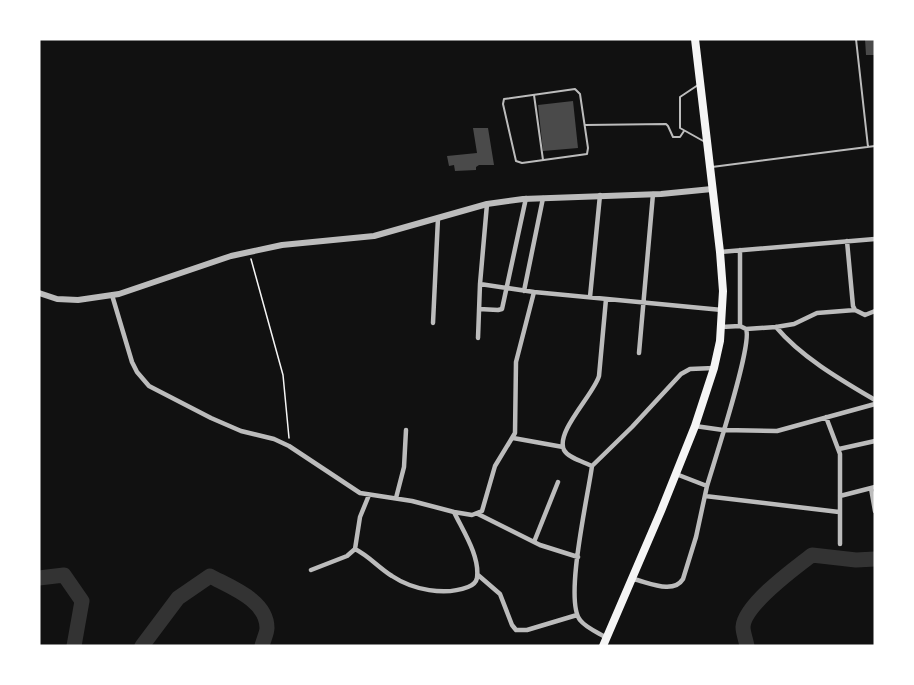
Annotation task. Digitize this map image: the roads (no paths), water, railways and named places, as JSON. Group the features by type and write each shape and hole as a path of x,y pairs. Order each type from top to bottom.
{"main road":[{"path":"603,646 633,579 695,426 714,368 721,327 720,252 695,39"}],"street":[{"path":"39,293 57,299 78,300 112,295 231,256 282,245 374,236 487,204 526,198 652,194 712,189"},
{"path":"639,353 645,303 652,194"},
{"path":"590,297 600,195"},
{"path":"479,309 502,309 526,198"},
{"path":"524,291 543,198"},
{"path":"478,338 487,204"},
{"path":"433,323 438,218"},
{"path":"720,252 875,239"},
{"path":"847,241 851,294 855,310"},
{"path":"740,250 740,326"},
{"path":"480,284 524,291 722,310"},
{"path":"478,514 482,511 497,460 513,438 516,423 516,362 534,292"},
{"path":"112,295 132,362 142,380 149,386 241,431 274,439 289,446 349,488 369,495 396,498 454,512 478,514 534,542 578,557"},
{"path":"592,466 564,452 562,447 570,424 597,385 606,299"},
{"path":"721,327 740,326 746,329 776,327 800,322 817,313 855,310 865,315 875,312"},
{"path":"776,327 792,345 875,402"},
{"path":"633,579 670,588 680,584 685,574 747,341 746,329"},
{"path":"607,638 584,624 577,615 575,599 578,557 592,466 681,374 690,369 714,368"},
{"path":"695,426 723,430 777,431 875,402"},
{"path":"826,417 839,449 841,466 840,544"},
{"path":"396,498 404,467 406,430"},
{"path":"513,438 562,447"},
{"path":"839,449 875,441"},
{"path":"676,474 707,486"},
{"path":"534,542 558,482"},
{"path":"840,496 873,488 875,512"},
{"path":"311,570 347,556 355,549 360,517 369,495"},
{"path":"705,496 839,512"},
{"path":"355,549 364,553 392,576 422,588 447,592 459,590 475,584 478,575 472,548 454,512"},
{"path":"478,575 500,594 516,630 527,630 577,615"}],"lane":[{"path":"856,39 868,147"},
{"path":"700,83 680,97 680,128 707,143"},
{"path":"578,90 585,125 587,154 522,163 516,161 503,104 504,99 578,90"},
{"path":"534,95 543,160"},
{"path":"585,125 666,124 673,137 680,137 684,131"},
{"path":"710,167 875,146"}],"waterway":[{"path":"747,646 743,627 752,608 771,588 812,555 856,560 875,559"},
{"path":"39,578 64,575 82,601 74,646"},
{"path":"142,646 178,598 210,576 237,590 261,610 267,628 262,646"}]}
